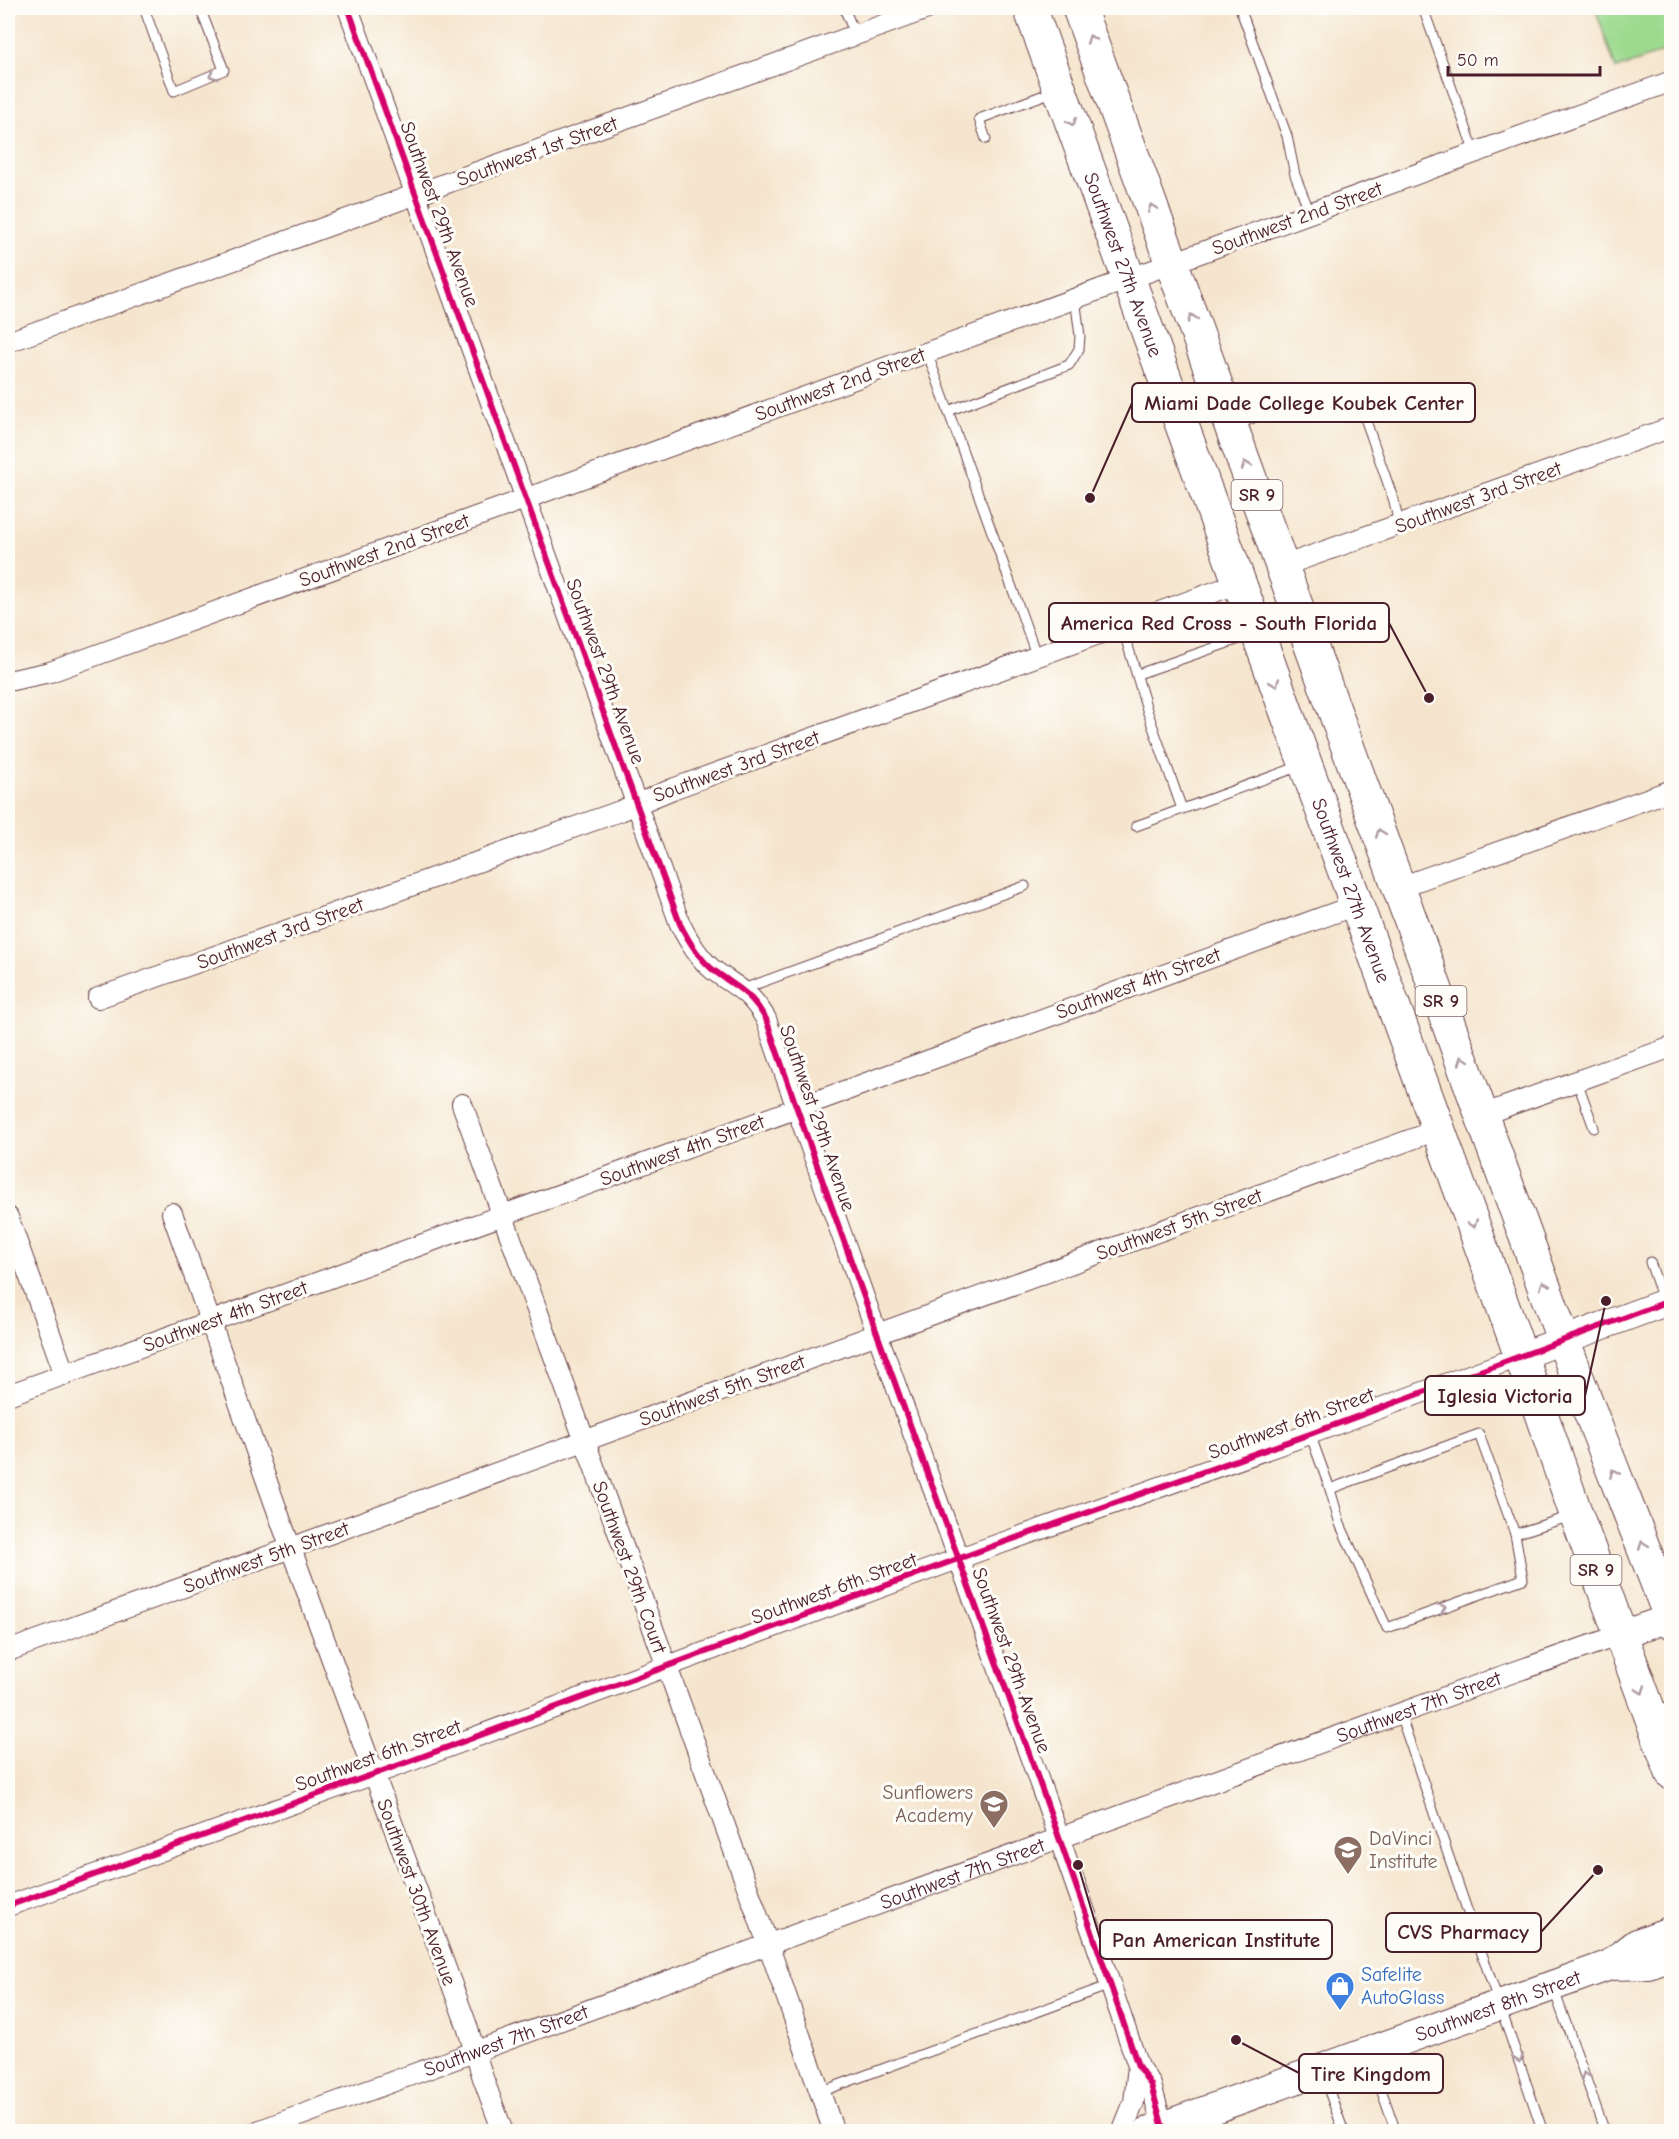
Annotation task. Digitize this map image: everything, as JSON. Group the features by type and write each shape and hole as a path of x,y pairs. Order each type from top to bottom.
{"highway":[{"name":"Southwest 27th Avenue","path":"1030,8 1671,1773"},
{"name":"SR 9","path":"1079,8 1597,1433 1635,1523 1671,1619"},
{"path":"1220,529 1245,549 1264,560 1283,566"},
{"path":"1239,583 1260,588 1302,618"},
{"path":"1339,856 1362,883 1384,890 1400,887"},
{"path":"1423,1088 1444,1110 1464,1116 1482,1115"}],"main road":[{"name":"Southwest 8th Street","path":"1158,2130 1208,2120 1321,2070 1610,1965 1637,1944 1671,1931"},
{"name":"Southwest 8th Street","path":"1610,1965 1648,1964 1671,1956"}],"street":[{"name":"Southwest 29th Avenue","path":"348,8 680,924 688,940 711,968 743,988 753,998 766,1019 876,1334 1059,1838 1138,2066 1150,2085 1158,2130"},
{"name":"Southwest 1st Street","path":"8,342 930,8"},
{"name":"Southwest 2nd Street","path":"8,681 50,672 1671,81"},
{"name":"Southwest 3rd Street","path":"1283,566 1671,427"},
{"name":"Southwest 3rd Street","path":"98,998 1239,583"},
{"path":"1400,887 1671,790"},
{"name":"Southwest 4th Street","path":"8,1395 1356,904"},
{"path":"1482,1115 1671,1047"},
{"name":"Southwest 29th Court","path":"462,1104 768,1944 834,2132"},
{"name":"Southwest 5th Street","path":"8,1651 1437,1130"},
{"name":"Southwest 30th Avenue","path":"172,1213 209,1322 503,2132"},
{"path":"8,1216 65,1375"},
{"name":"Southwest 6th Street","path":"8,1906 958,1559 1310,1434 1668,1301"},
{"name":"Southwest 7th Street","path":"255,2132 1400,1714 1671,1619"},
{"name":"Southwest 29th Avenue","path":"1122,2132 1134,2102 1138,2066"}],"lane":[{"path":"144,8 174,91 224,70 200,8"},
{"path":"844,8 855,34"},
{"path":"1240,8 1287,136 1295,175 1310,213"},
{"path":"1423,8 1475,153"},
{"path":"986,139 979,119 1060,89"},
{"path":"948,411 1069,365 1079,349 1080,336 1075,298"},
{"path":"927,352 1037,657"},
{"path":"1232,427 1314,395 1341,389 1352,391 1359,401 1394,501 1400,525"},
{"path":"1122,626 1182,809"},
{"path":"1138,674 1257,634"},
{"path":"1136,826 1305,764"},
{"path":"743,988 1025,886"},
{"path":"1577,1081 1594,1128"},
{"path":"1650,1262 1668,1301"},
{"path":"1310,1434 1340,1524 1387,1628 1523,1579 1515,1534 1479,1434 1329,1489"},
{"path":"1515,1534 1576,1514"},
{"path":"1400,1714 1543,2132"},
{"path":"820,2092 1110,1985"},
{"path":"1552,1986 1605,2132"},
{"path":"1368,2053 1396,2132"},
{"path":"1321,2070 1344,2132"}],"green space":[{"path":"1595,8 1671,8 1671,49 1616,69"}],"cycle path":[{"path":"348,8 680,924 702,959 748,995 766,1019 1047,1804 1138,2066 1151,2085 1164,2132"},
{"path":"8,1906 402,1764 982,1550 1310,1434 1672,1300"}],"place":[{"name":"Miami Dade College Koubek Center","path":"1090,498"},
{"name":"America Red Cross - South Florida","path":"1429,698"},
{"name":"Iglesia Victoria","path":"1606,1301"},
{"name":"Sunflowers Academy","path":"994,1830"},
{"name":"Pan American Institute","path":"1078,1865"},
{"name":"CVS Pharmacy","path":"1598,1870"},
{"name":"DaVinci Institute","path":"1348,1876"},
{"name":"Safelite AutoGlass","path":"1340,2012"},
{"name":"Tire Kingdom","path":"1236,2040"}]}
